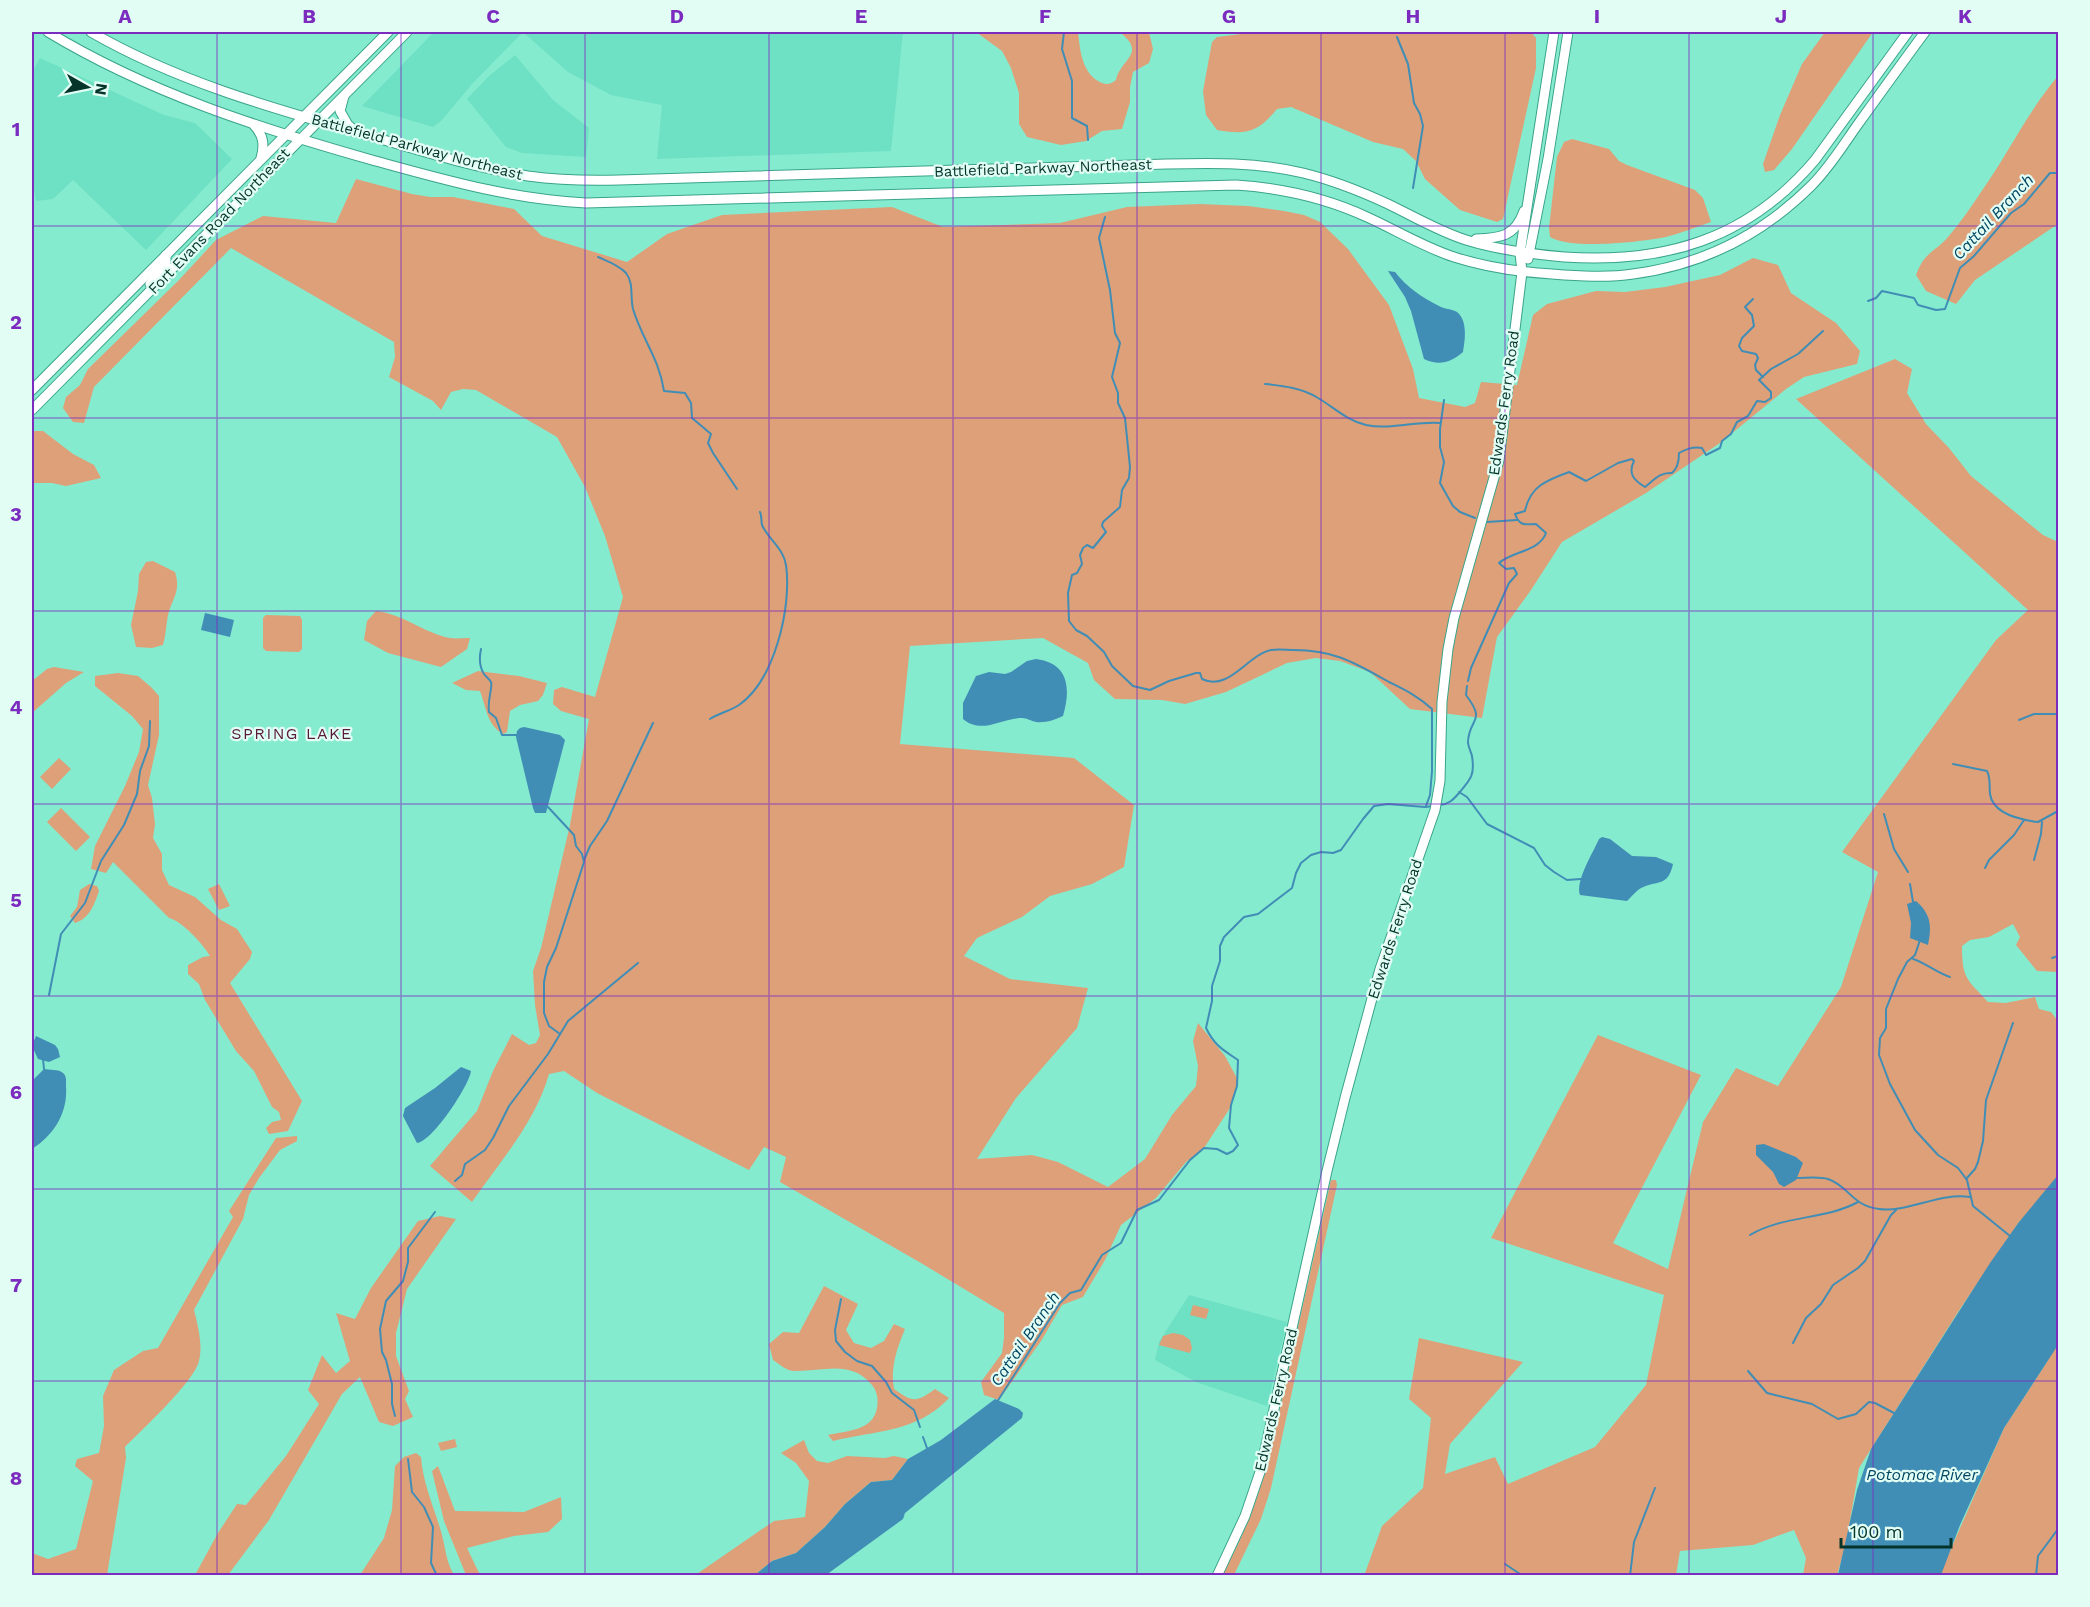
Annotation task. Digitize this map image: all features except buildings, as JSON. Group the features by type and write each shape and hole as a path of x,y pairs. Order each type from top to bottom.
{"main road":[{"name":"Battlefield Parkway Northeast","path":"48,32 109,65 194,104 299,139 474,188 507,195 563,202 615,202 1180,186 1256,186 1324,200 1368,217 1422,245 1453,257 1522,272 1596,276 1632,274 1665,268 1703,257 1747,237 1785,210 1814,183 1833,160 1925,32"},
{"name":"Battlefield Parkway Northeast","path":"91,32 138,56 208,86 302,117 485,168 530,176 570,180 619,180 1187,164 1248,165 1302,172 1351,188 1466,240 1525,254 1599,259 1654,255 1698,243 1746,220 1772,203 1804,174 1908,32"},
{"name":"Fort Evans Road Northeast","path":"32,390 388,32"},
{"name":"Fort Evans Road Northeast","path":"32,410 407,32"},
{"path":"1525,254 1530,195 1554,32"},
{"path":"1525,254 1548,159 1568,32"},
{"path":"344,95 340,111 348,125 357,132"},
{"path":"254,125 264,142 260,159"},
{"path":"1466,240 1508,235 1522,216 1530,195"},
{"name":"Edwards Ferry Road","path":"1217,1575 1245,1516 1260,1472 1327,1172 1380,969 1436,806 1440,781 1442,702 1448,649 1454,618 1499,460 1525,254"},
{"path":"124,316 166,264 166,255"}],"shaded area":[{"path":"434,32 523,32 433,127 362,106"},
{"path":"523,32 903,32 891,151 657,159 662,105 611,95 568,72"},
{"path":"976,32 1078,32 1081,54 1086,68 1095,79 1106,84 1116,80 1132,52 1129,41 1122,34 1124,32 1149,32 1153,49 1149,63 1133,72 1130,102 1122,129 1102,131 1086,141 1061,145 1027,137 1019,124 1019,93 1011,68 1002,51"},
{"path":"1257,32 1531,32 1536,38 1536,68 1503,219 1497,222 1460,210 1425,179 1416,161 1403,149 1373,142 1291,107 1277,109 1257,128 1251,130 1236,132 1217,130 1206,115 1203,91 1212,42 1217,37"},
{"path":"1825,32 1873,32 1792,149 1774,170 1765,172 1763,164 1780,115 1802,64"},
{"path":"515,55 553,100 589,128 586,157 522,153 506,147 467,99 489,76"},
{"path":"40,58 164,115 195,123 232,159 146,250 73,180 53,199 36,201 32,177 32,73"},
{"path":"2058,76 2058,224 1975,280 1956,304 1926,291 1916,275 1923,261 1943,243 1965,215 2047,89"},
{"path":"1572,139 1609,149 1619,161 1627,165 1695,190 1703,198 1711,222 1666,237 1624,243 1573,243 1550,237 1557,157 1564,142"},
{"path":"356,179 412,194 453,197 514,209 542,236 627,262 667,234 722,215 892,207 943,227 1060,223 1127,207 1199,204 1248,206 1304,215 1320,222 1348,249 1389,305 1413,369 1419,398 1465,407 1475,403 1481,382 1517,385 1533,315 1547,304 1596,291 1625,292 1665,287 1720,275 1753,258 1778,265 1791,293 1836,323 1860,351 1857,364 1804,377 1720,443 1646,493 1562,542 1497,637 1482,718 1410,709 1370,672 1340,661 1316,658 1287,663 1226,692 1185,704 1162,700 1115,699 1094,680 1088,663 1043,638 910,646 900,744 1074,758 1134,805 1124,867 1092,884 1050,896 1022,917 977,938 964,956 1010,979 1088,988 1077,1028 1016,1098 977,1159 1032,1155 1058,1162 1108,1187 1145,1159 1172,1115 1196,1086 1198,1066 1193,1041 1198,1023 1225,1056 1238,1080 1230,1108 1204,1148 1186,1162 1156,1198 1121,1225 1105,1260 1083,1297 1062,1305 1041,1341 999,1400 984,1395 981,1382 1002,1353 1004,1313 780,1182 786,1157 764,1147 749,1170 597,1093 564,1071 549,1074 526,1125 472,1202 430,1166 477,1111 493,1071 512,1034 529,1045 536,1043 540,1035 533,971 541,948 570,825 589,719 561,711 553,704 554,690 562,687 595,697 623,597 605,536 585,487 557,437 476,390 463,389 451,392 441,410 433,401 389,377 395,357 394,342 231,248 94,387 84,423 73,422 63,408 66,397 80,385 88,369 178,281 216,240 263,216 336,223"},
{"path":"1895,359 1912,369 1907,393 1926,424 1971,476 2043,535 2058,542 2058,972 2037,971 2016,945 2020,937 2013,924 1989,937 1970,940 1962,946 1963,965 1967,978 1988,1002 2006,1003 2035,997 2039,1009 2051,1012 2058,1021 2058,1182 2019,1222 1960,1309 1859,1468 1846,1544 1837,1575 1803,1575 1806,1558 1794,1530 1753,1545 1680,1551 1676,1575 1364,1576 1382,1526 1423,1488 1431,1418 1409,1399 1419,1338 1523,1362 1450,1444 1445,1474 1495,1457 1508,1484 1595,1447 1646,1385 1664,1295 1491,1238 1598,1035 1701,1075 1613,1243 1668,1269 1703,1122 1736,1068 1778,1086 1841,987 1878,872 1842,852 1996,640 2028,610 1796,399"},
{"path":"43,431 73,454 94,465 101,478 66,486 32,483 32,433"},
{"path":"153,561 175,572 177,589 168,615 163,645 152,648 136,647 131,625 139,574 146,562"},
{"path":"376,611 395,616 440,636 470,638 467,649 441,667 388,653 364,640 367,621"},
{"path":"266,615 300,616 302,649 299,652 266,651 263,648 263,618"},
{"path":"54,667 84,672 66,683 32,713 32,681 47,669"},
{"path":"478,671 519,676 547,683 538,701 520,705 510,711 507,732 503,734 490,721 480,691 466,690 452,683"},
{"path":"118,673 138,676 159,696 159,735 148,785 155,824 153,838 162,854 162,870 169,885 195,897 221,920 237,929 252,952 250,959 230,983 302,1101 288,1131 269,1134 266,1128 272,1122 281,1120 279,1112 272,1107 254,1071 236,1051 205,1000 199,984 188,974 188,965 210,956 207,951 192,934 169,918 113,862 106,873 91,869 95,846 139,752 143,729 132,716 95,686 95,676"},
{"path":"59,758 71,769 52,789 40,777"},
{"path":"61,808 90,837 76,851 47,822"},
{"path":"89,884 97,886 99,891 88,914 75,923 70,916 77,907 80,890"},
{"path":"219,884 230,906 219,910 208,889"},
{"path":"297,1136 297,1141 280,1150 259,1178 249,1195 243,1219 194,1310 200,1336 199,1361 195,1370 166,1406 125,1447 126,1458 107,1575 32,1575 32,1553 48,1559 76,1549 93,1481 75,1466 77,1459 99,1453 104,1426 103,1396 114,1370 143,1351 158,1348 233,1217 229,1211 276,1138"},
{"path":"1331,1180 1336,1180 1337,1185 1271,1488 1261,1519 1234,1575 1221,1576 1246,1526 1263,1477"},
{"path":"440,1216 456,1219 407,1289 396,1333 396,1356 409,1391 405,1399 413,1417 393,1426 379,1422 360,1377 342,1394 269,1520 228,1575 195,1575 237,1504 246,1505 286,1456 319,1404 308,1390 322,1355 336,1373 350,1361 336,1313 355,1319 371,1288 418,1221"},
{"path":"824,1286 858,1304 846,1330 854,1343 871,1348 884,1341 894,1324 905,1329 894,1366 894,1389 914,1399 923,1397 935,1389 949,1398 923,1418 909,1424 833,1441 828,1435 863,1427 873,1418 878,1401 874,1388 864,1377 845,1369 793,1371 788,1369 773,1360 769,1344 783,1332 799,1333"},
{"path":"1189,1295 1287,1322 1267,1406 1196,1382 1155,1360 1159,1342"},
{"path":"1193,1305 1209,1309 1206,1319 1190,1315"},
{"path":"1173,1333 1183,1335 1190,1340 1192,1348 1190,1353 1159,1345 1163,1336"},
{"path":"2058,1340 2058,1575 1939,1576 2004,1428 2045,1365"},
{"path":"455,1439 457,1447 441,1451 438,1443"},
{"path":"804,1440 809,1453 817,1461 828,1463 847,1456 885,1458 894,1456 908,1459 892,1480 871,1482 845,1504 825,1527 796,1553 772,1561 755,1575 694,1576 774,1521 805,1517 809,1481 796,1463 781,1453"},
{"path":"416,1453 421,1457 427,1487 454,1575 360,1575 384,1538 392,1510 395,1466 404,1457"},
{"path":"438,1466 455,1511 524,1512 561,1497 562,1519 548,1532 514,1536 467,1548 480,1575 466,1575 444,1521 432,1471"}],"water":[{"path":"1388,271 1395,272 1409,287 1426,299 1457,312 1464,325 1463,352 1454,359 1444,362 1424,359 1411,311"},
{"path":"205,613 234,620 230,637 201,630"},
{"path":"1036,659 1047,661 1055,666 1065,679 1067,696 1063,716 1043,722 1022,718 984,726 970,724 963,719 963,703 976,676 989,672 1005,674 1027,661"},
{"path":"524,727 560,735 565,740 546,813 535,813 533,808 516,737 517,731"},
{"path":"1602,837 1610,839 1632,856 1656,857 1673,864 1671,871 1665,880 1641,888 1627,901 1580,895 1582,875"},
{"path":"1916,901 1925,911 1929,921 1928,945 1910,938 1911,923 1907,904"},
{"path":"36,1036 55,1045 60,1057 49,1062 38,1059 32,1046"},
{"path":"461,1067 471,1071 464,1088 440,1124 424,1140 417,1143 403,1116 405,1108"},
{"path":"44,1069 59,1071 65,1076 65,1105 53,1130 32,1149 32,1081"},
{"path":"1764,1144 1796,1157 1803,1163 1796,1180 1784,1187 1779,1184 1773,1172 1756,1155 1756,1145"},
{"name":"Potomac River","path":"2058,1175 2058,1345 2004,1428 1960,1525 1941,1575 1838,1575 1857,1490 1871,1449 1990,1263 2019,1222"},
{"path":"995,1399 1019,1409 1023,1413 1022,1418 905,1513 903,1519 826,1575 755,1575 772,1561 796,1553 825,1527 845,1504 871,1482 892,1480 908,1459 941,1440"}],"waterway":[{"path":"1064,32 1062,49 1072,81 1072,118 1087,126 1088,140"},
{"path":"1397,37 1408,64 1414,103 1423,126 1413,188"},
{"name":"Cattail Branch","path":"1868,301 1876,298 1882,291 1914,298 1918,305 1936,310 1945,309 1960,268 1974,256 2011,213 2024,204 2050,173 2058,173"},
{"path":"1105,217 1099,238 1110,290 1115,333 1120,343 1112,377 1118,393 1118,403 1125,418 1130,467 1129,478 1122,490 1120,507 1103,522 1102,526 1106,532 1093,548 1087,545 1083,548 1080,555 1082,564 1077,573 1072,575 1068,593 1069,621 1076,630 1087,636 1104,652 1112,666 1133,686 1150,690 1169,681 1196,673 1200,673 1202,679 1212,682 1221,681 1262,653 1271,650 1321,652 1366,669 1422,700 1432,709 1432,771 1430,795 1426,806"},
{"path":"598,257 626,273 631,286 633,309 658,368 664,391 685,393 691,403 692,418 711,434 708,443 737,489"},
{"path":"1753,299 1745,307 1752,315 1754,326 1742,338 1739,346 1742,351 1756,354 1758,358 1755,365 1756,370 1763,377"},
{"name":"Cattail Branch","path":"1468,681 1471,668 1509,583 1517,574 1514,568 1506,569 1499,563 1538,544 1546,533 1536,524 1521,523 1515,514 1525,511 1527,502 1535,490 1547,481 1569,472 1586,481 1618,463 1632,459 1634,461 1633,476 1645,487 1661,475 1672,473 1678,464 1679,453 1699,447 1706,455 1720,448 1722,441 1731,434 1737,422 1748,416 1757,401 1765,402 1771,398 1771,392 1759,380 1771,369 1798,354 1823,331"},
{"path":"1265,384 1306,392 1347,417 1366,425 1385,427 1440,423"},
{"path":"1444,400 1440,429 1440,447 1444,462 1440,483 1453,506 1460,512 1475,518"},
{"path":"710,719 739,705 752,693 771,661 783,621 787,582 785,559 762,525 760,512"},
{"path":"1487,522 1517,520"},
{"path":"481,649 481,668 491,684 489,712 496,718 502,735 518,735"},
{"name":"Cattail Branch","path":"1440,805 1455,798 1467,784 1473,768 1468,742 1476,716 1466,695 1467,686"},
{"path":"2019,720 2034,714 2058,714"},
{"path":"49,995 61,934 85,903 101,861 124,825 137,794 140,771 149,746 150,721"},
{"path":"584,860 590,846 607,821 653,723"},
{"path":"1953,764 1987,771 1992,801 2009,815 2038,822 2058,811"},
{"path":"1459,792 1467,797 1487,824 1534,848 1545,865 1554,872 1567,880 1581,879"},
{"name":"Cattail Branch","path":"997,1402 1060,1303 1070,1293 1081,1290 1102,1255 1121,1243 1137,1210 1159,1200 1190,1160 1204,1148 1217,1149 1227,1154 1238,1145 1229,1128 1231,1105 1237,1086 1238,1060 1223,1050 1206,1028 1212,1001 1212,986 1220,961 1220,946 1224,937 1244,917 1258,914 1292,888 1301,863 1311,855 1341,850 1374,806 1388,804 1434,806"},
{"path":"548,807 574,835 576,846 584,862 556,948 547,967 544,982 544,1013 549,1026 560,1034"},
{"path":"1884,814 1894,849 1908,872"},
{"path":"1985,868 1989,860 2014,835 2024,820"},
{"path":"2034,860 2042,822"},
{"path":"1910,884 1913,902"},
{"path":"1920,940 1915,955 1907,962 1898,979 1886,1009 1886,1028 1880,1038 1879,1055 1890,1084 1915,1130 1938,1155 1958,1168 1967,1180 1973,1206 2010,1236"},
{"path":"2052,958 2058,956"},
{"path":"1913,959 1950,977"},
{"path":"455,1181 462,1175 465,1164 485,1150 509,1106 548,1054 568,1021 638,963"},
{"path":"1966,1179 1978,1162 1983,1141 1986,1100 2013,1023"},
{"path":"43,1059 44,1069"},
{"path":"1796,1178 1828,1179 1841,1186 1863,1204 1879,1209 1901,1208 1947,1197 1970,1197"},
{"path":"1750,1235 1777,1224 1832,1212 1858,1202"},
{"path":"1793,1343 1806,1318 1821,1304 1833,1285 1865,1261 1896,1210"},
{"path":"395,1416 392,1404 392,1384 382,1352 380,1329 386,1301 403,1281 408,1262 408,1248 435,1212"},
{"path":"841,1299 835,1330 836,1341 857,1361 872,1366 892,1393 914,1410 920,1427"},
{"path":"1748,1371 1767,1393 1812,1404 1838,1419 1856,1414 1869,1402 1894,1413"},
{"path":"923,1437 927,1448"},
{"path":"408,1459 412,1492 424,1507 433,1527 431,1563 437,1576"},
{"path":"1630,1576 1634,1542 1655,1488"},
{"path":"2036,1576 2038,1556 2058,1529"},
{"path":"1505,1564 1523,1576"}],"district":[{"name":"SPRING LAKE","path":"292,733"}]}
